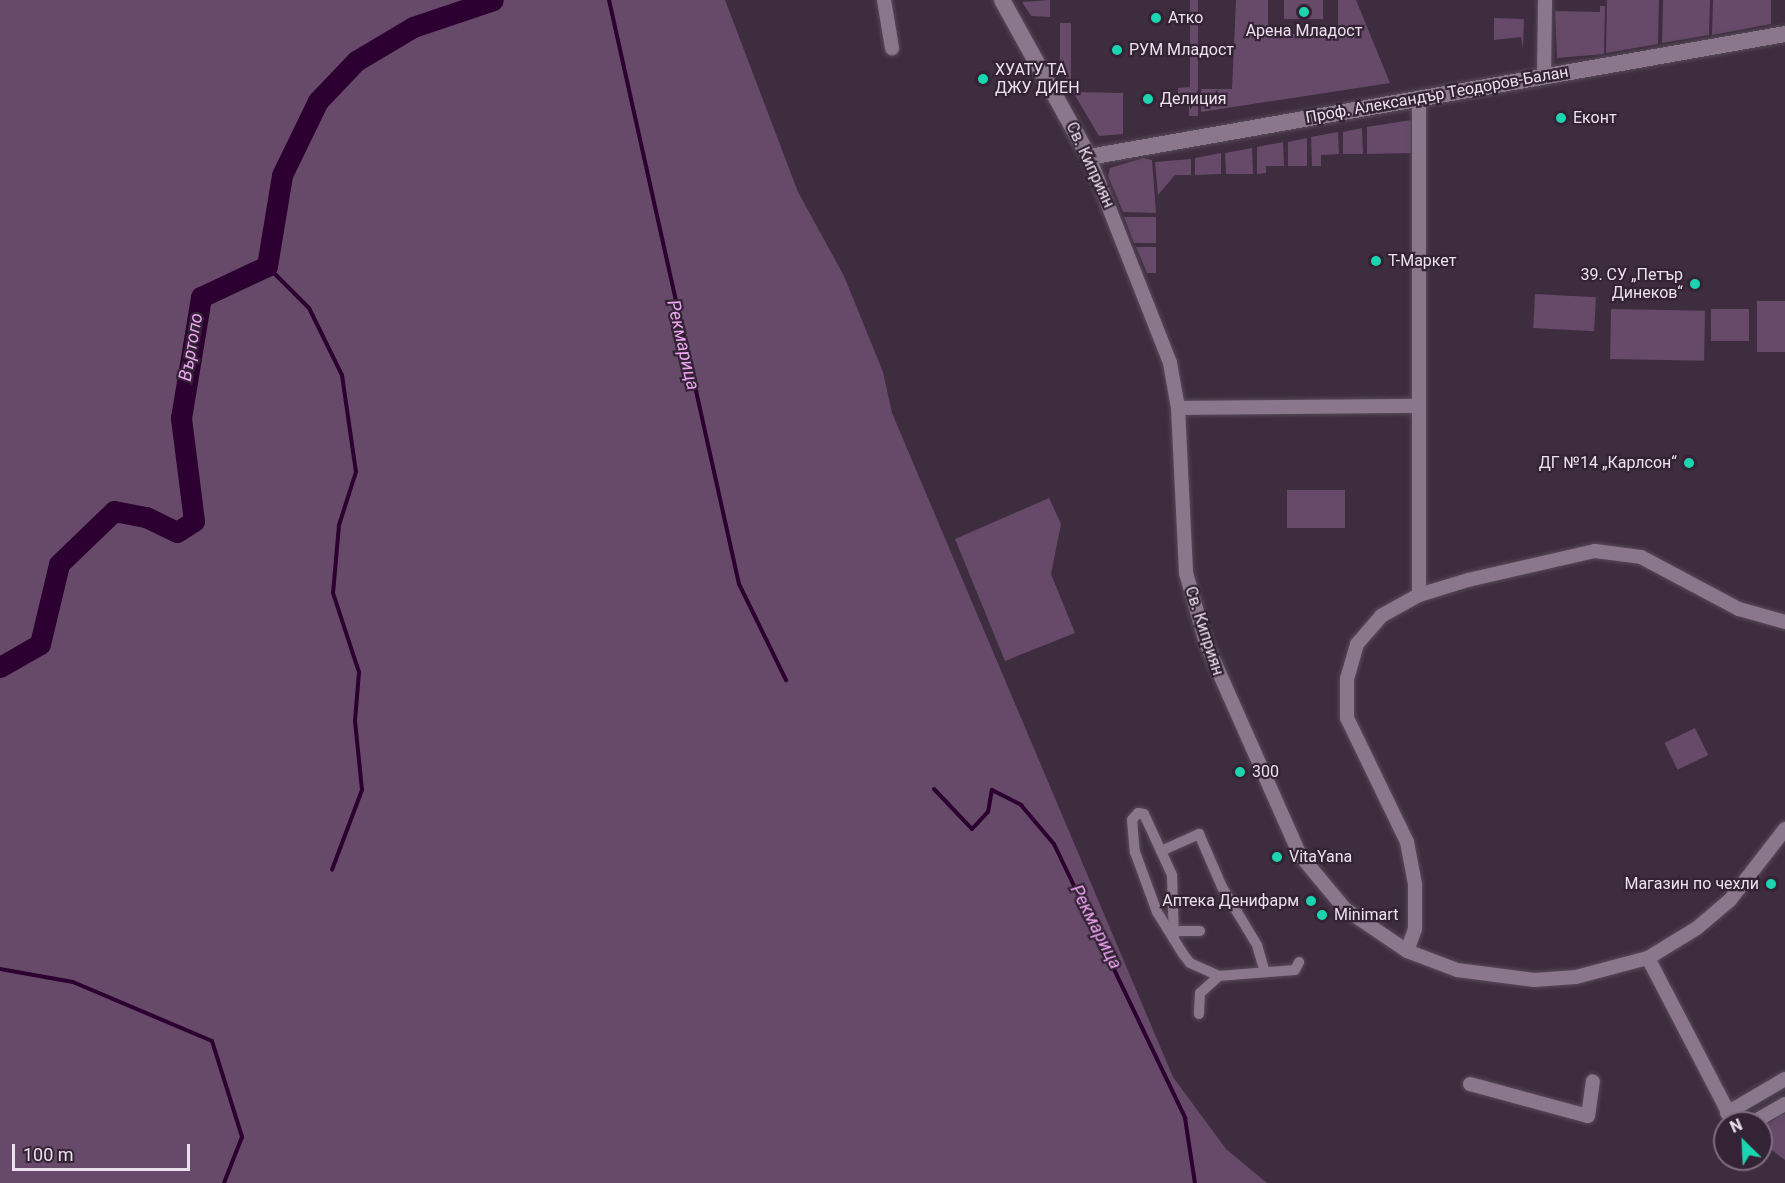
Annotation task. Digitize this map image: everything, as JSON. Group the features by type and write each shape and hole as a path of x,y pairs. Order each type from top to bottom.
{"street":[{"path":"884,0 892,48"},
{"name":"Св. Киприян","path":"1002,0 1089,157 1156,322 1178,408 1186,573 1215,669 1311,871 1345,909 1407,951 1457,970 1534,980 1576,977 1648,958 1714,914 1785,829"},
{"path":"1544,75 1545,0"},
{"name":"Проф. Александър Теодоров-Балан","path":"1089,157 1785,34"},
{"path":"1419,98 1419,595"},
{"path":"1178,408 1419,406"},
{"path":"1407,951 1415,929 1415,884 1407,842 1347,718 1347,679 1357,644 1381,616 1419,595 1595,551 1641,557 1739,609 1785,622"},
{"path":"1174,935 1172,875 1144,814 1134,816 1142,877 1174,935 1197,968 1206,987"},
{"path":"1161,850 1199,834 1222,887 1257,945 1264,970"},
{"path":"1174,935 1200,931"},
{"path":"1648,958 1727,1111"},
{"path":"1197,968 1218,976 1264,970 1295,970 1299,962"},
{"path":"1199,1014 1197,1000 1218,976"},
{"path":"1740,1111 1785,1078"},
{"path":"1470,1083 1588,1116 1593,1081"}],"shaded area":[{"path":"0,0 725,0 798,192 844,276 883,372 892,413 1173,1077 1226,1149 1267,1183 0,1183"},
{"path":"1050,0 1050,17 1031,16 1022,2"},
{"path":"1190,0 1198,0 1198,116 1189,116 1189,102 1178,102 1178,88 1190,87"},
{"path":"1236,0 1268,0 1268,34 1328,34 1329,28 1338,28 1338,0 1356,0 1390,83 1201,112 1201,89 1232,89"},
{"path":"1284,0 1323,0 1323,19 1284,19"},
{"path":"1607,0 1659,0 1658,44 1606,53"},
{"path":"1663,0 1710,0 1709,35 1662,43"},
{"path":"1713,0 1771,0 1771,24 1712,35"},
{"path":"1600,6 1605,6 1604,54 1557,58 1555,11 1600,12"},
{"path":"1494,18 1524,19 1523,49 1521,37 1494,40"},
{"path":"1060,23 1071,23 1071,85 1060,69"},
{"path":"1073,92 1123,93 1123,134 1099,136"},
{"path":"1411,120 1411,153 1367,154 1367,127"},
{"path":"1362,128 1363,154 1343,154 1343,132"},
{"path":"1338,132 1339,154 1321,155 1321,166 1312,166 1311,137"},
{"path":"1307,138 1307,166 1288,166 1288,142"},
{"path":"1283,142 1284,166 1266,166 1266,173 1257,174 1257,147"},
{"path":"1252,148 1253,174 1226,174 1225,153"},
{"path":"1221,153 1221,174 1195,175 1195,158"},
{"path":"1143,158 1152,160 1156,213 1123,212 1108,176 1110,168"},
{"path":"1191,159 1191,175 1175,175 1158,195 1155,162"},
{"path":"1124,217 1156,217 1156,243 1134,243"},
{"path":"1136,247 1156,247 1156,273 1147,273"},
{"path":"1535,294 1596,297 1594,331 1533,328"},
{"path":"1757,301 1785,301 1785,352 1757,352"},
{"path":"1611,309 1705,311 1704,361 1610,359"},
{"path":"1711,309 1749,309 1749,341 1711,341"},
{"path":"1287,490 1345,490 1345,528 1287,528"},
{"path":"1049,498 1061,524 1051,574 1075,633 1005,661 955,539"},
{"path":"1695,728 1708,755 1678,770 1664,743"},
{"path":"1785,1113 1785,1160 1773,1151 1773,1120"}],"waterway":[{"name":"Въртопо","path":"0,667 40,644 59,564 114,511 146,517 177,532 194,521 181,418 201,297 267,266 282,175 318,101 356,61 413,27 493,0"},
{"name":"Рекмарица","path":"609,0 739,584 786,680"},
{"path":"267,266 309,308 342,375 356,472 339,525 333,593 359,672 355,721 362,790 332,870"},
{"name":"Рекмарица","path":"934,789 972,829 988,812 992,790 1021,805 1054,844 1185,1118 1195,1183"},
{"path":"0,969 73,982 212,1041 242,1137 224,1183"}],"place":[{"name":"Арена Младост","path":"1304,12"},
{"name":"Атко","path":"1156,18"},
{"name":"РУМ Младост","path":"1117,50"},
{"name":"ХУАТУ ТА ДЖУ ДИЕН","path":"983,79"},
{"name":"Делиция","path":"1148,99"},
{"name":"Еконт","path":"1561,118"},
{"name":"Т-Маркет","path":"1376,261"},
{"name":"39. СУ „Петър Динеков“","path":"1695,284"},
{"name":"ДГ №14 „Карлсон“","path":"1689,463"},
{"name":"300","path":"1240,772"},
{"name":"VitaYana","path":"1277,857"},
{"name":"Магазин по чехли","path":"1771,884"},
{"name":"Аптека Денифарм","path":"1311,901"},
{"name":"Minimart","path":"1322,915"}]}
